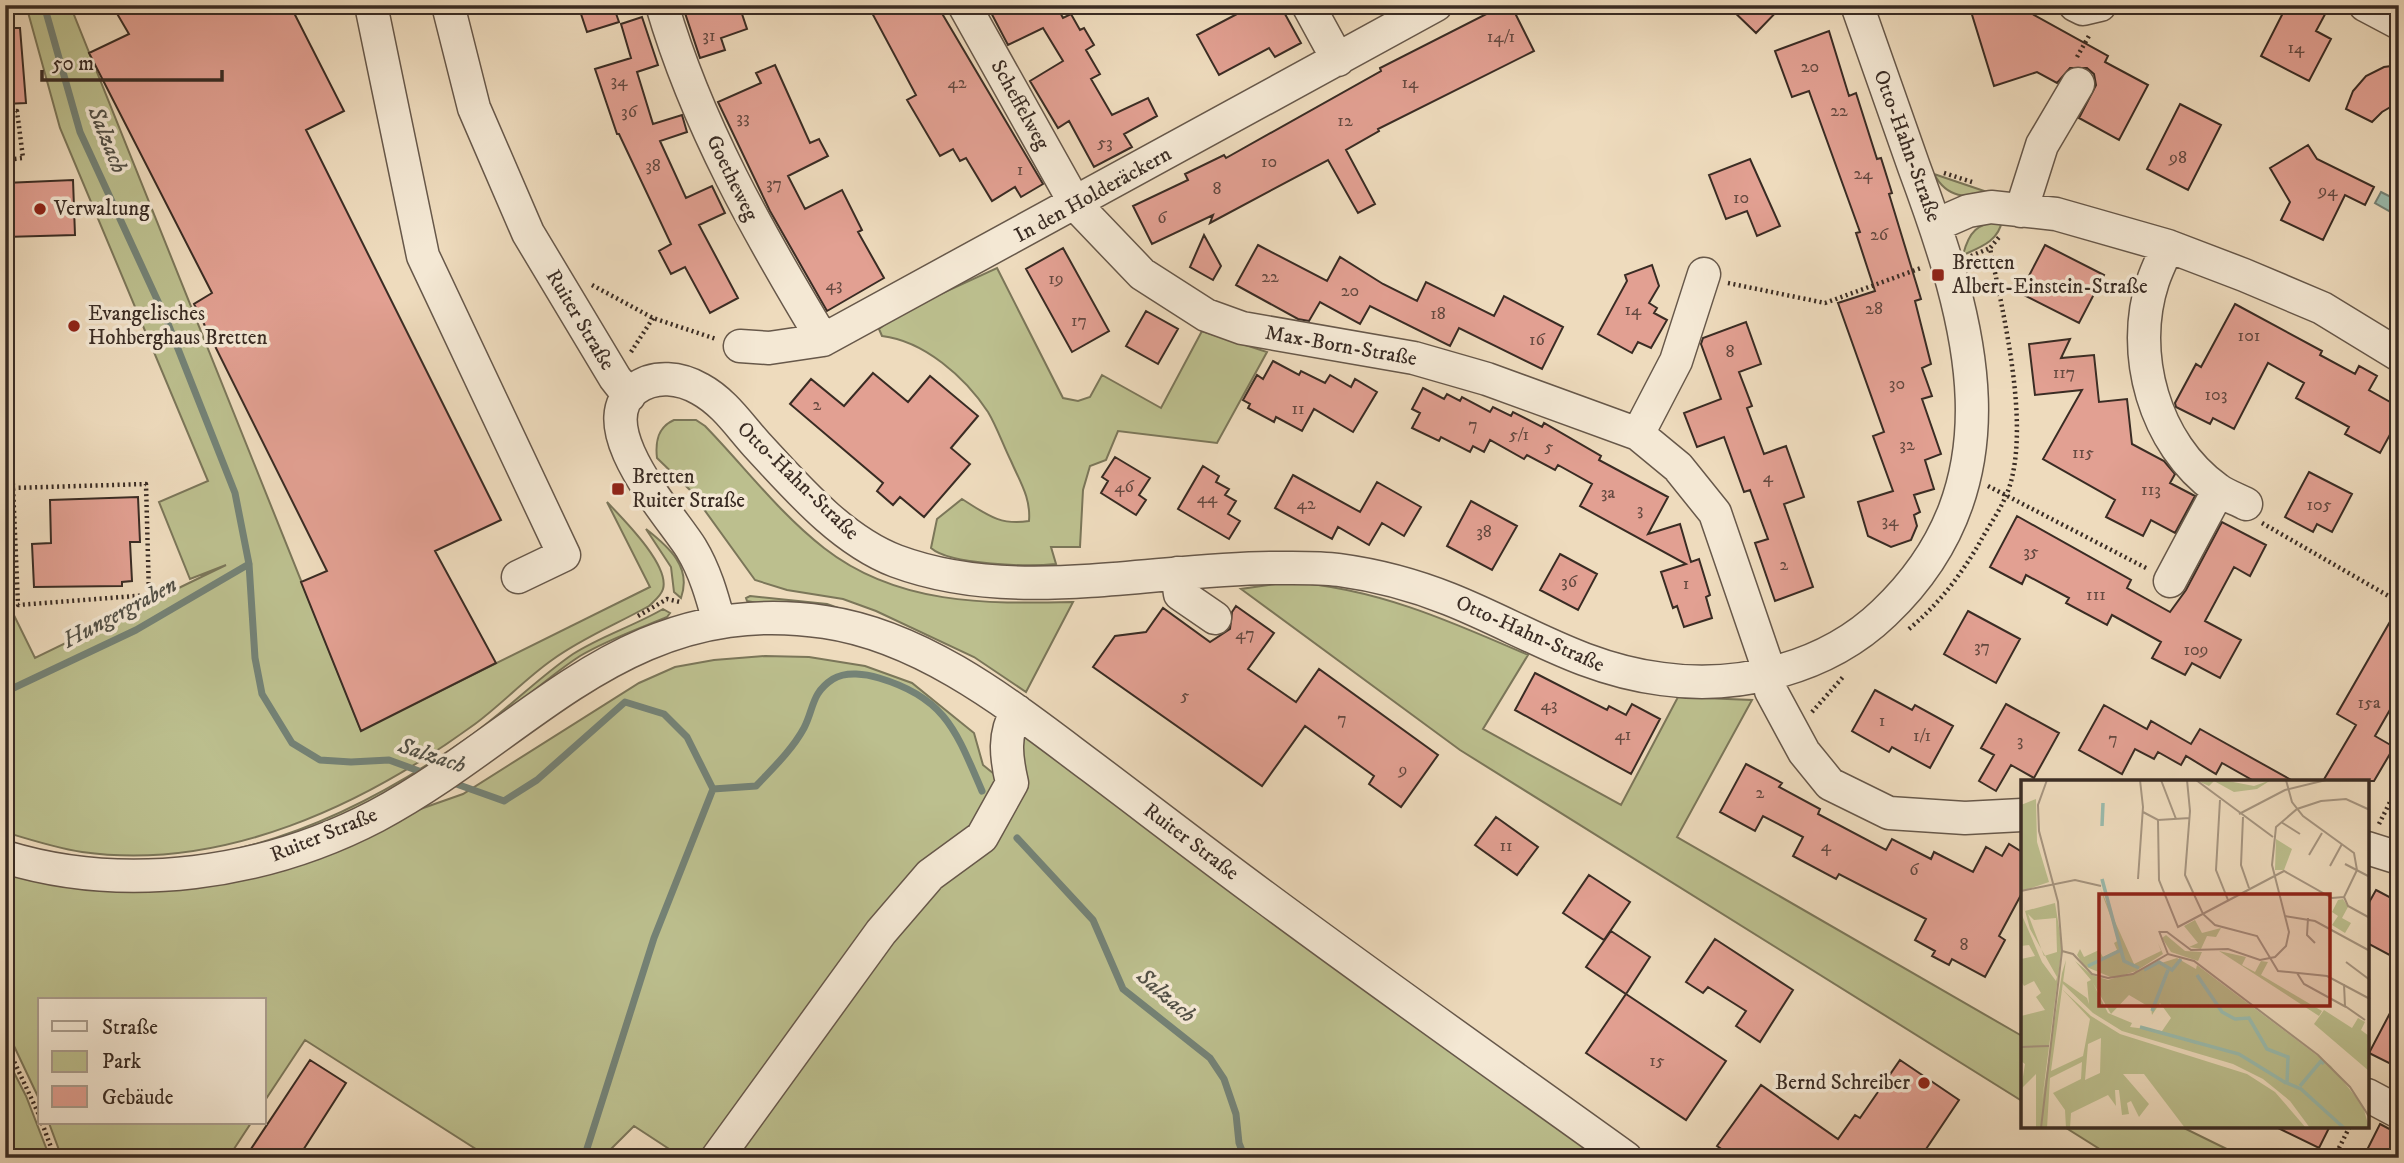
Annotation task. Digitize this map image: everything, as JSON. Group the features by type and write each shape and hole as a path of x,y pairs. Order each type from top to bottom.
{"street":[{"path":"371,5 424,256 564,555 517,577"},
{"name":"Ruiter Straße","path":"448,5 474,108 528,233 624,389"},
{"name":"Goetheweg","path":"662,5 677,55 710,133 765,244 823,340"},
{"name":"Scheffelweg","path":"964,5 1076,205"},
{"path":"1308,5 1338,60"},
{"name":"In den Holderäckern","path":"740,346 769,348 823,340 1076,205 1436,5"},
{"name":"Otto-Hahn-Straße","path":"624,389 669,378 704,391 716,400 780,469 843,530 877,553 958,579 1072,580 1240,569 1335,569 1394,581 1446,597 1587,663 1626,674 1670,681 1718,682 1800,665 1833,651 1871,625 1904,594 1926,567 1943,537 1965,478 1971,447 1974,392 1964,325 1936,225 1857,5"},
{"path":"2075,5 2083,9 2100,5"},
{"path":"2365,5 2399,23"},
{"path":"2021,211 2042,145 2078,84"},
{"name":"Max-Born-Straße","path":"1076,205 1142,274 1206,315 1254,330 1414,358 1583,411 1638,434 1678,467 1715,513 1765,659 1766,673 1804,752 1830,784 1889,813 1965,818 2021,815"},
{"path":"1936,225 1980,209 2056,214 2168,246 2322,308 2399,355"},
{"path":"2168,246 2152,282 2143,339 2149,381 2160,420 2194,469 2232,497 2170,581"},
{"path":"1638,434 1676,361 1704,274"},
{"path":"624,389 622,422 634,467 692,550 706,578 719,622"},
{"path":"1177,573 1180,594 1215,618"},
{"name":"Ruiter Straße","path":"5,857 29,864 96,874 153,876 216,869 261,860 349,828 401,800 590,671 634,648 719,622 774,617 828,622 875,635 925,657 1017,711 1266,898 1626,1158"},
{"path":"717,1158 881,932 930,875 982,837 1012,783 1007,763 1007,727 1017,711"},
{"path":"2373,837 2399,859"},
{"path":"2369,1096 2399,1112"}],"path":[{"path":"5,112 17,111 23,158 5,159"},
{"path":"1915,168 1974,183"},
{"path":"1704,274 1738,287 1825,303 1946,259"},
{"path":"550,272 580,279 653,318 740,346"},
{"path":"635,343 653,318"},
{"path":"5,440 10,440 18,605 149,595 146,484 13,488"},
{"path":"1965,478 2007,494 2170,581"},
{"path":"2232,497 2255,519 2282,536 2399,602"},
{"path":"2373,837 2399,784"},
{"path":"5,1042 38,1113"},
{"path":"42,1124 55,1158"},
{"path":"2334,1158 2349,1128"}],"green space":[{"path":"26,5 70,5 361,730 650,587 607,502 652,555 663,579 661,594 649,606 563,652 475,724 432,754 387,781 290,826 239,842 187,852 135,856 82,852 5,832 5,597 35,658 226,565 190,579 159,502 208,481 60,128"},
{"path":"1934,174 1993,194 1967,196 1952,193 1945,189"},
{"path":"2002,220 1993,238 1963,255 1975,230"},
{"path":"997,268 1063,398 1078,401 1090,397 1102,375 1161,408 1202,331 1267,352 1217,443 1118,431 1106,460 1090,466 1083,490 1080,547 1051,547 1056,564 1010,565 972,561 941,554 931,548 937,519 962,499 994,518 1019,522 1029,521 1027,497 991,418 968,386 928,353 898,339 882,336 879,329 899,313"},
{"path":"674,420 696,420 705,426 777,505 808,534 852,567 881,581 912,591 975,601 1073,602 1026,692 974,657 876,611 843,599 787,590 755,580 690,490 657,458 659,435 664,426"},
{"path":"646,529 663,543 681,567 684,587 681,598 674,592 671,567"},
{"path":"1290,582 1352,591 1412,608 1528,655 1483,729 1621,805 1678,697 1752,700 1677,837 2021,1035 2021,1100 1460,750 1241,589"},
{"path":"750,596 827,604 910,633 747,601 746,598"},
{"path":"663,609 670,613 667,617 580,656 441,762 368,805 291,838 210,860 147,866 65,862 5,848 5,841 69,856 131,861 192,857 251,845 309,826 365,800 420,769 473,734 573,654"},
{"path":"765,656 809,657 865,666 912,683 974,733 983,765 999,778 1025,733 1607,1158 683,1158 634,1126 602,1158 490,1158 305,1040 266,1099 266,998 38,998 38,1097 5,1027 5,871 96,887 389,820 463,794 639,683 675,667 714,660"},
{"path":"5,1055 26,1096 50,1158 5,1158"},
{"path":"49,1124 250,1124 228,1158 198,1158 186,1150 181,1158 62,1158"},
{"path":"2066,1128 2184,1128 2245,1158 2114,1158"}],"shaded area":[{"path":"2381,192 2399,201 2398,216 2375,203"}],"building":[{"path":"112,5 290,5 344,111 306,130 501,520 435,551 496,663 361,731 301,582 327,571 194,304 212,293 89,53 129,34"},
{"path":"578,5 613,5 619,22 587,32"},
{"path":"697,5 711,5 714,13 739,5 747,29 721,38 725,50 700,58 684,10"},
{"path":"886,5 937,5 1043,184 1021,197 1015,187 992,201 966,158 960,161 953,149 940,156 907,100 916,95 872,13"},
{"path":"987,5 1056,5 1063,18 1071,14 1080,30 1084,28 1094,45 1086,50 1100,74 1091,79 1112,115 1148,98 1157,116 1124,134 1132,147 1094,167 1069,121 1058,128 1030,81 1063,61 1043,28 1008,45"},
{"path":"1254,5 1280,5 1301,43 1275,57 1269,48 1219,75 1197,35"},
{"path":"1504,5 1511,5 1534,51 1378,129 1379,131 1346,150 1375,204 1358,213 1328,160 1210,223 1213,215 1152,244 1133,206 1188,180 1185,174 1224,155 1226,158 1381,71 1380,68"},
{"path":"1727,5 1783,5 1756,33"},
{"path":"1969,5 2016,5 2108,56 2105,62 2148,85 2119,140 2079,118 2096,85 2094,74 2087,68 2070,68 2057,83 2037,72 1994,86"},
{"path":"2287,5 2330,5 2316,31 2331,39 2309,81 2261,56"},
{"path":"642,17 658,65 637,72 653,124 682,115 687,132 660,141 686,198 712,186 725,213 699,225 738,298 710,313 685,267 671,274 659,251 671,244 617,134 595,69 631,58 621,24"},
{"path":"5,28 20,28 26,103 5,104"},
{"path":"1829,31 1849,96 1856,93 1877,159 1881,158 1892,193 1889,194 1921,299 1915,301 1931,364 1922,368 1932,396 1922,399 1941,454 1925,460 1934,489 1914,495 1920,512 1914,515 1917,526 1911,540 1891,547 1868,536 1858,502 1893,491 1873,436 1884,432 1838,303 1875,291 1856,233 1860,232 1809,91 1792,97 1775,51"},
{"path":"775,65 810,143 819,139 828,156 788,176 805,209 842,190 862,230 858,232 884,278 827,311 770,211 718,102 761,83 756,73"},
{"path":"2399,65 2399,102 2372,122 2346,109 2353,91 2366,76 2384,67"},
{"path":"2180,104 2221,125 2188,190 2147,169"},
{"path":"2308,145 2317,159 2374,187 2365,205 2345,195 2323,240 2281,220 2290,202 2270,168"},
{"path":"1750,159 1780,226 1757,236 1747,211 1726,219 1709,175"},
{"name":"Verwaltung","path":"73,180 75,235 5,237 5,183"},
{"path":"1204,235 1221,266 1213,280 1190,267"},
{"path":"1258,245 1327,281 1340,257 1383,284 1417,301 1426,282 1494,316 1504,296 1563,327 1542,369 1459,328 1450,346 1370,306 1360,324 1320,302 1309,321 1298,319 1236,285"},
{"path":"2045,245 2104,275 2079,323 2020,293"},
{"path":"1063,248 1109,331 1072,352 1026,269"},
{"path":"1652,265 1659,286 1649,303 1657,308 1654,313 1667,320 1651,348 1638,342 1632,353 1598,334 1627,281 1625,275"},
{"path":"2235,304 2322,351 2320,355 2355,374 2359,366 2377,376 2369,390 2399,407 2399,418 2380,453 2345,434 2349,427 2296,398 2304,383 2268,363 2234,429 2213,418 2210,424 2176,407 2175,403 2196,364 2201,367"},
{"path":"1146,311 1178,329 1158,364 1126,346"},
{"path":"1746,322 1761,364 1739,372 1752,406 1747,408 1764,454 1786,446 1804,497 1784,504 1813,587 1775,601 1755,543 1768,539 1750,490 1744,492 1724,437 1697,447 1684,413 1721,399 1701,344 1703,338"},
{"path":"2070,339 2061,358 2094,355 2099,402 2127,399 2132,444 2164,461 2175,474 2170,483 2195,496 2175,533 2151,520 2143,536 2106,517 2115,500 2043,459 2082,390 2035,395 2029,344"},
{"path":"1273,361 1299,375 1301,371 1325,383 1330,375 1351,387 1355,379 1377,392 1353,432 1314,409 1302,431 1276,417 1274,422 1248,408 1250,404 1243,400 1257,375 1263,379"},
{"path":"873,373 908,402 930,376 978,416 951,448 970,464 924,517 900,497 893,505 877,491 883,483 790,404 811,379 844,406"},
{"path":"1423,388 1444,399 1447,394 1460,401 1462,397 1490,412 1493,407 1511,416 1513,412 1542,427 1544,423 1601,456 1599,460 1668,497 1648,534 1680,524 1691,562 1699,559 1710,595 1706,597 1712,618 1684,627 1677,606 1673,608 1661,572 1686,564 1580,506 1592,484 1558,465 1555,470 1527,455 1524,459 1490,440 1484,452 1473,446 1470,452 1441,437 1439,441 1412,428 1420,413 1412,409"},
{"path":"1115,457 1150,478 1139,495 1146,500 1136,515 1101,493 1108,481 1102,477"},
{"path":"1203,466 1219,476 1216,482 1229,489 1225,495 1236,501 1228,514 1240,521 1229,539 1178,509"},
{"path":"2309,472 2352,494 2332,532 2317,524 2313,532 2285,517"},
{"path":"1293,475 1360,512 1377,482 1421,507 1404,536 1382,523 1369,545 1338,527 1332,539 1275,508"},
{"path":"138,497 140,542 130,542 132,581 122,582 122,586 34,587 32,544 51,543 50,500"},
{"path":"1471,501 1517,526 1492,570 1447,546"},
{"path":"2017,516 2131,580 2127,588 2170,612 2186,590 2222,522 2266,545 2250,576 2234,567 2205,621 2241,640 2220,678 2192,663 2185,675 2152,658 2161,642 2112,615 2107,625 2066,603 2069,598 2026,575 2022,584 1990,567"},
{"path":"1560,554 1597,574 1578,610 1540,590"},
{"path":"1236,606 1274,633 1248,669 1296,702 1319,669 1438,755 1401,807 1369,784 1374,776 1305,726 1262,786 1093,667 1115,636 1146,632 1163,608 1210,642 1230,629 1232,612"},
{"path":"2399,606 2399,694 2375,736 2394,747 2374,781 2324,780 2356,725 2337,714"},
{"path":"1968,611 2020,639 1996,683 1944,654"},
{"path":"1535,673 1607,710 1609,706 1626,715 1632,704 1660,719 1631,774 1515,710"},
{"path":"1875,690 1912,710 1915,705 1953,726 1930,768 1892,747 1889,752 1852,731"},
{"path":"2006,704 2059,733 2034,778 2011,765 1996,791 1979,781 1994,755 1981,748"},
{"path":"2104,705 2147,729 2151,721 2191,744 2200,729 2291,780 2252,780 2222,763 2216,774 2186,756 2181,765 2158,752 2154,759 2135,749 2122,774 2079,750"},
{"path":"1746,764 1782,783 1779,787 1820,809 1818,814 1886,850 1892,839 1931,859 1934,852 1973,872 1986,847 2002,856 2009,844 2021,851 2021,895 1999,936 2005,940 1985,977 1952,959 1949,965 1932,956 1935,951 1915,940 1926,919 1839,874 1836,879 1793,856 1803,837 1763,816 1755,831 1720,812"},
{"path":"1496,817 1538,847 1517,875 1475,845"},
{"path":"1589,875 1630,902 1604,940 1563,913"},
{"path":"2376,890 2399,902 2399,960 2369,944 2369,902"},
{"path":"1611,931 1650,957 1626,994 1586,967"},
{"path":"1715,939 1793,990 1760,1042 1736,1026 1746,1011 1708,987 1703,993 1686,982"},
{"path":"1626,994 1726,1061 1686,1120 1586,1053"},
{"path":"2399,996 2399,1068 2369,1053"},
{"path":"310,1060 346,1083 298,1158 245,1158"},
{"path":"1900,1060 1959,1100 1920,1158 1735,1158 1717,1146 1761,1085 1838,1139 1855,1115 1860,1118"},
{"path":"2380,1124 2399,1134 2399,1158 2363,1158"},
{"path":"2278,1128 2329,1128 2319,1148"}],"waterway":[{"name":"Salzach","path":"44,5 80,132 167,321 235,493 249,564 255,658 262,694 292,743 320,760 389,760 427,774"},
{"name":"Hungergraben","path":"5,692 136,630 249,564"},
{"name":"Salzach","path":"448,781 504,801 537,780 625,702 664,714 687,737 713,789 756,786 799,736 814,702 826,684 838,676 856,674 902,686 934,707 956,734 982,791"},
{"path":"584,1158 654,938 713,789"},
{"name":"Salzach","path":"1017,838 1093,920 1123,989 1210,1058 1224,1079 1236,1114 1239,1143 1245,1158"}],"place":[{"name":"Verwaltung","path":"40,209"},
{"name":"Bretten Albert-Einstein-Straße","path":"1938,275"},
{"name":"Evangelisches Hohberghaus Bretten","path":"74,326"},
{"name":"Bretten Ruiter Straße","path":"618,489"},
{"name":"Bernd Schreiber","path":"1924,1083"}]}
